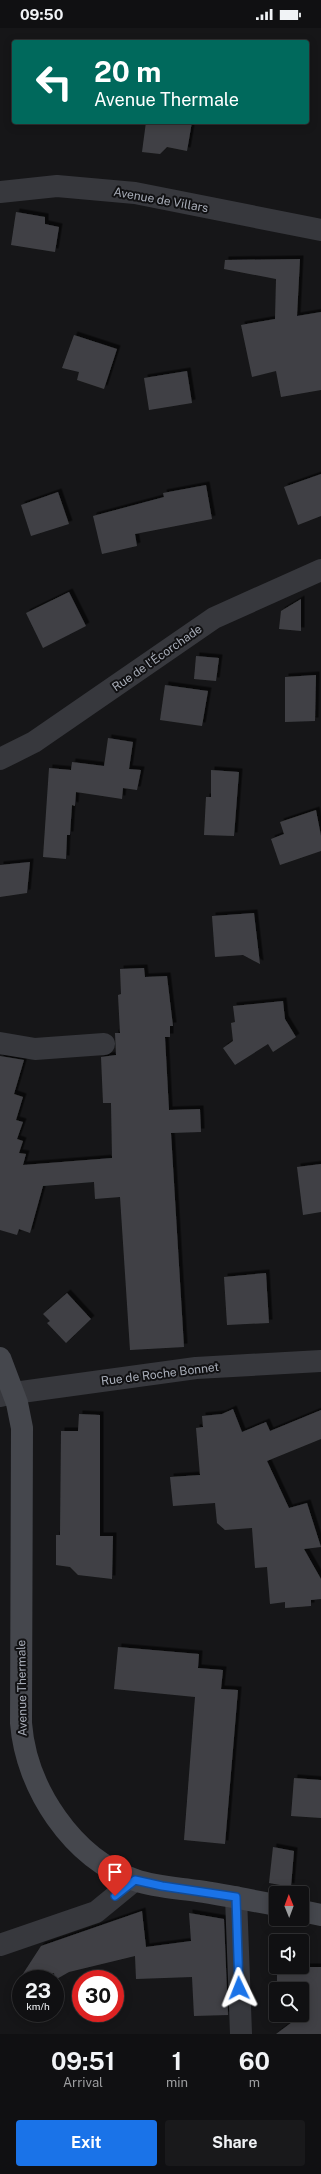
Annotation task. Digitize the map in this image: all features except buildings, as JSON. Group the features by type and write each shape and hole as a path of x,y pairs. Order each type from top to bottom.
{"main road":[{"name":"Avenue Thermale","path":"0,1358 7,1395 20,1415 23,1442 21,1723 26,1756 38,1785 49,1805 72,1837 85,1851 108,1866 135,1880 162,1886 269,1904"},
{"path":"309,1912 321,1915"}],"street":[{"name":"Avenue de Villars","path":"0,192 57,186 135,193 321,230"},
{"name":"Rue de l'Écorchade","path":"0,759 34,742 214,618 321,570"},
{"path":"0,1043 35,1049 104,1044"},
{"name":"Rue de Roche Bonnet","path":"7,1395 196,1368 321,1361"},
{"path":"0,1945 96,1912 135,1880"},
{"path":"236,1897 241,2034"}],"route":[{"path":"115,1896 135,1880 162,1886 236,1897 239,1988"}]}
